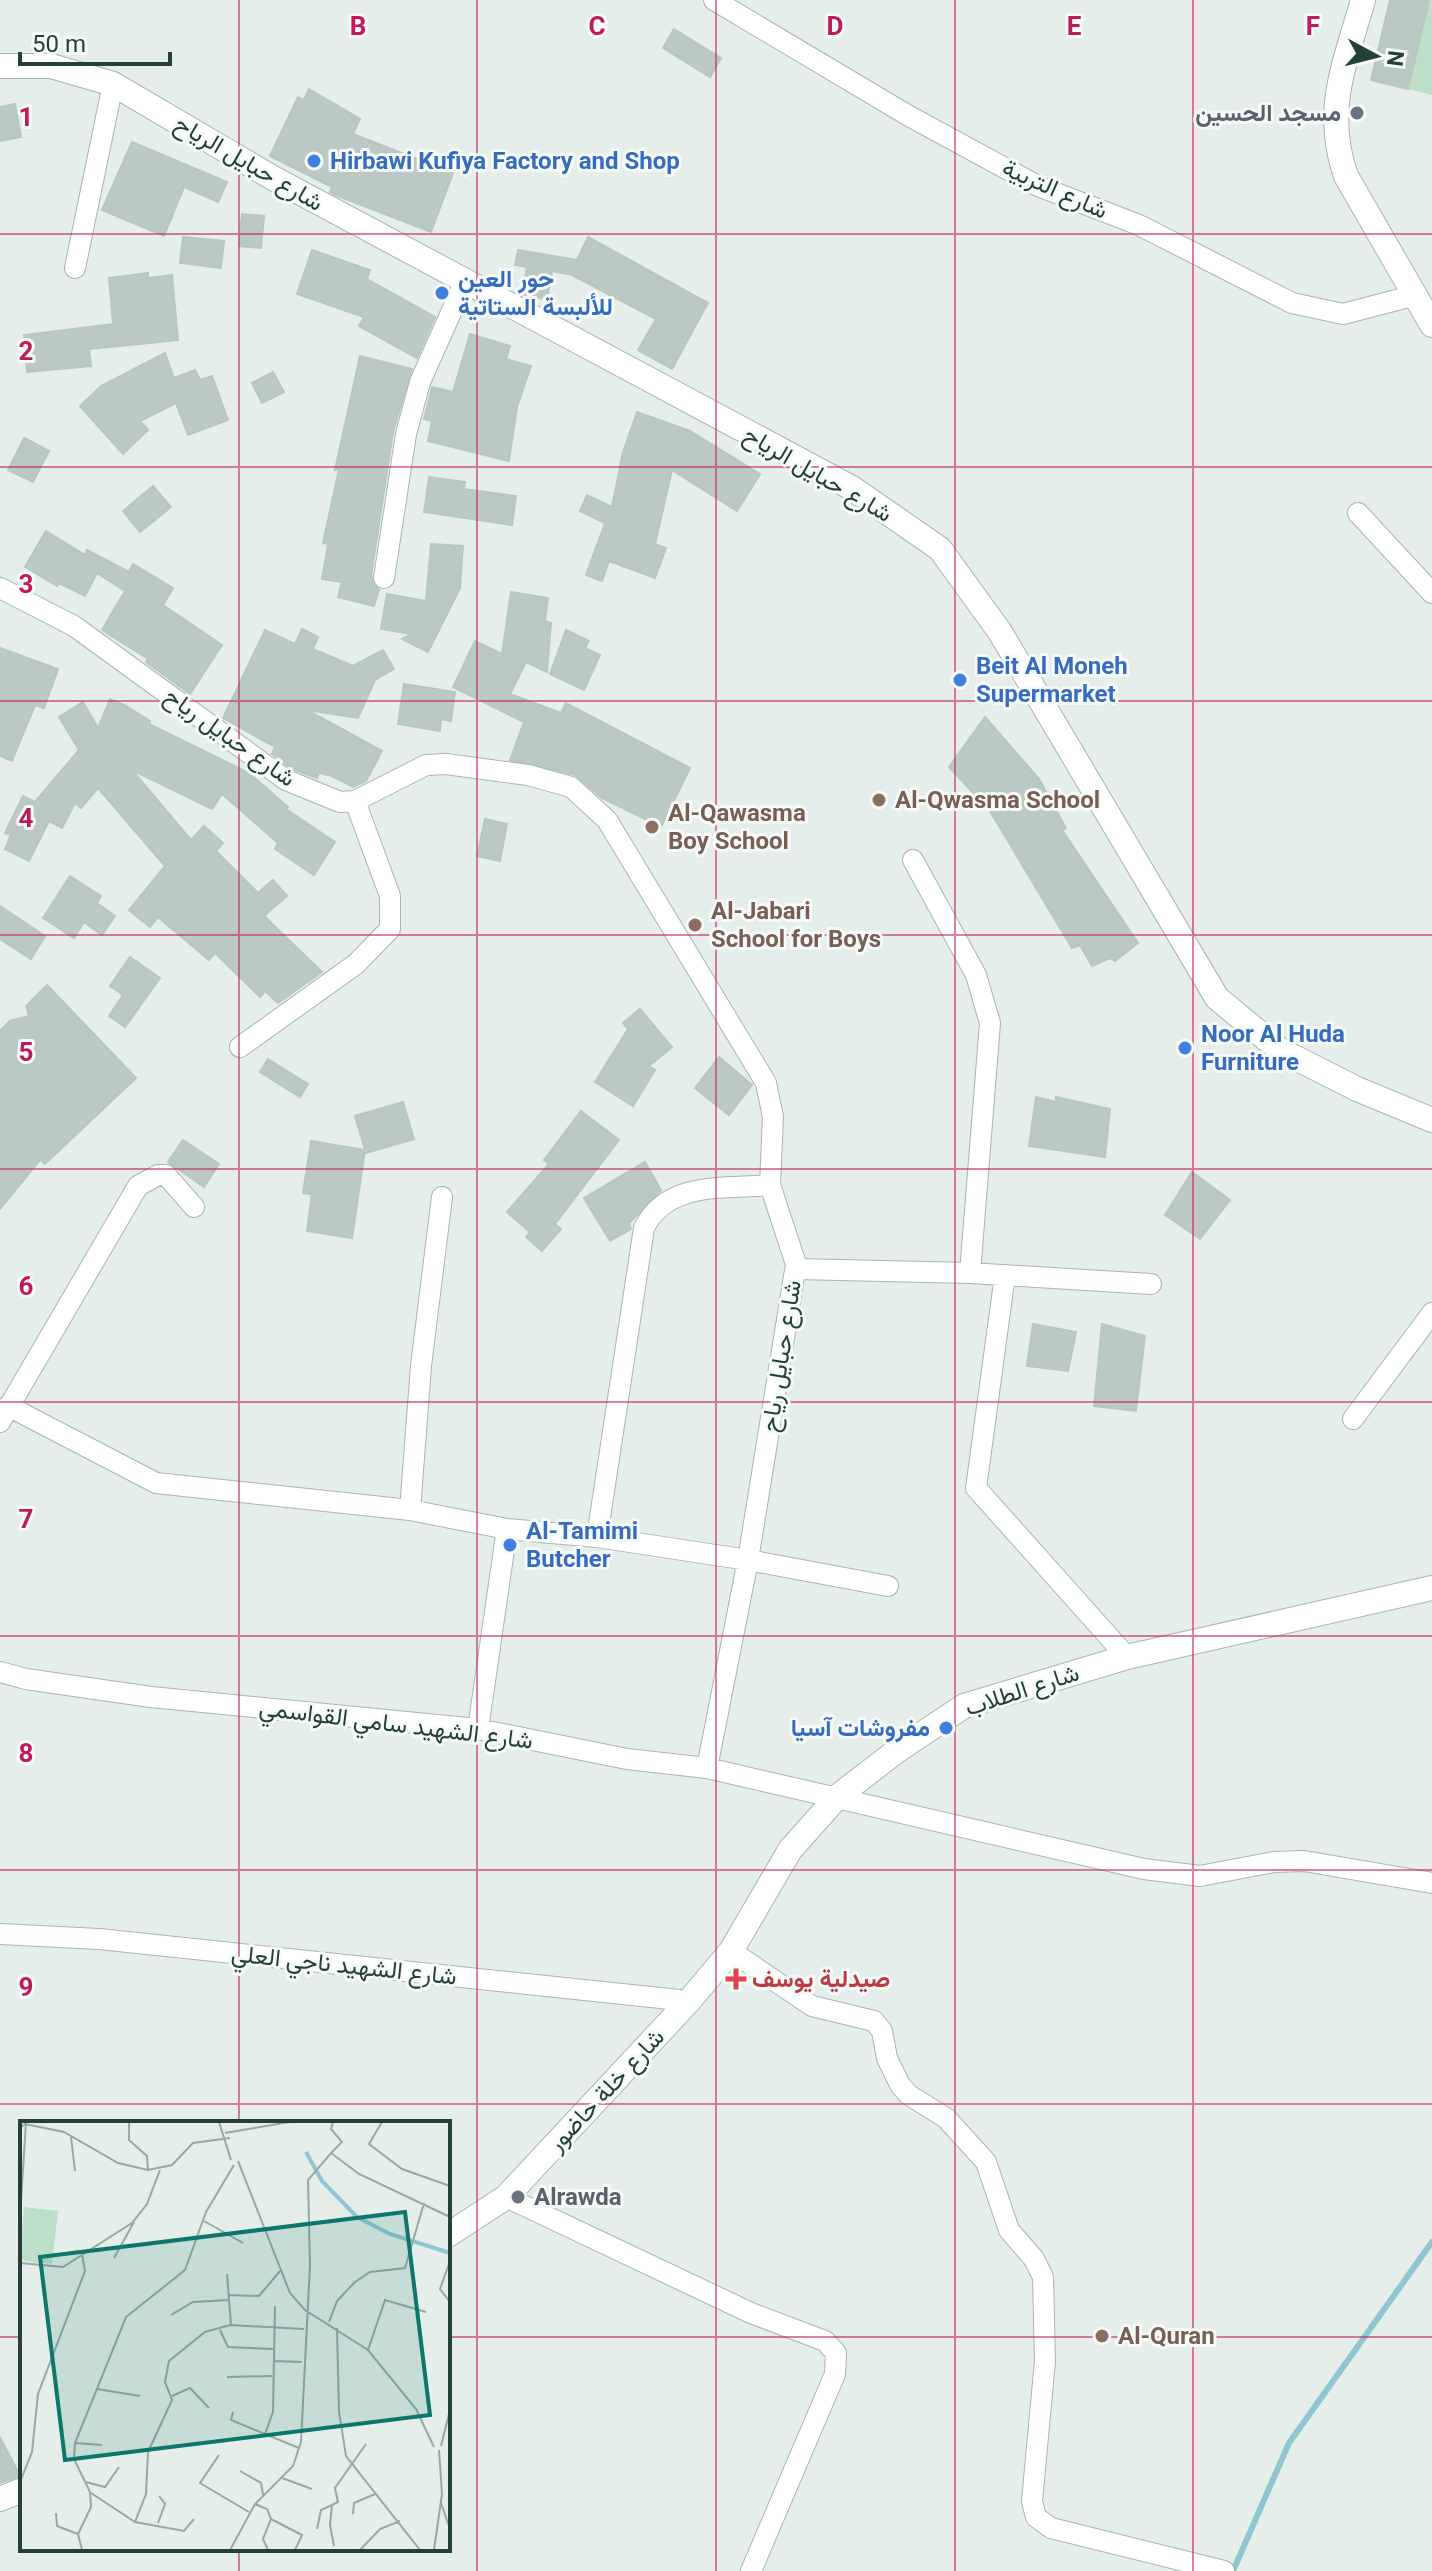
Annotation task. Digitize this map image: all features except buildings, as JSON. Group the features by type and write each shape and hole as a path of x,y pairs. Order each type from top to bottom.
{"street":[{"name":"شارع التربية","path":"714,0 909,116 1038,186 1139,225 1292,303 1319,312 1343,314 1416,295"},
{"path":"1363,0 1338,89 1334,127 1338,152 1346,176 1432,325"},
{"name":"شارع حبايل الرياح","path":"0,66 51,66 113,84 273,178 852,488 940,549 1000,632 1217,998 1280,1050 1357,1089 1432,1120"},
{"path":"75,268 113,84"},
{"path":"384,578 406,434 420,382 465,281"},
{"path":"1358,513 1432,593"},
{"name":"شارع حبايل رياح","path":"0,588 74,626 286,780 340,802 355,801 426,765 446,764 557,781 596,807 758,1067 773,1117 770,1185 796,1269 748,1560 707,1768"},
{"path":"240,1047 356,964 390,929 390,896 355,801"},
{"path":"913,860 980,982 990,1023 970,1273"},
{"path":"194,1207 166,1175 158,1175 138,1186 4,1414 156,1483 410,1510 507,1529 597,1537 748,1560 888,1586"},
{"path":"597,1537 644,1228 656,1208 677,1195 770,1185"},
{"path":"410,1510 421,1366 442,1197"},
{"path":"796,1269 970,1273 1151,1284"},
{"path":"1005,1275 976,1488 1127,1657"},
{"path":"1353,1419 1432,1313"},
{"path":"478,1729 507,1529"},
{"name":"شارع الطلاب","path":"689,2001 731,1951 790,1850 838,1796 898,1750 964,1706 1127,1657 1432,1588"},
{"name":"شارع الشهيد سامي القواسمي","path":"0,1672 26,1679 151,1697 478,1729 627,1759 707,1768 1144,1869 1200,1876 1274,1862 1304,1861 1432,1883"},
{"name":"شارع الشهيد ناجي العلي","path":"0,1934 99,1939 689,2001"},
{"path":"731,1951 812,2006 874,2021 882,2031 887,2058 900,2085 909,2095 946,2118 986,2162 1009,2230 1034,2259 1043,2277 1045,2361 1032,2501 1039,2521 1051,2528 1224,2571"},
{"name":"شارع خلة حاضور","path":"450,2234 506,2197 689,2001"},
{"path":"506,2197 751,2313 825,2341 834,2349 838,2361 835,2374 751,2571"},
{"path":"0,2499 20,2491"}],"green space":[{"path":"1390,0 1432,0 1432,95 1371,80"}],"waterway":[{"path":"1233,2571 1289,2443 1432,2242"}],"place":[{"name":"مسجد الحسين","path":"1357,113"},
{"name":"Hirbawi Kufiya Factory and Shop","path":"314,161"},
{"name":"حور العين للألبسة الستاتية","path":"442,293"},
{"name":"Beit Al Moneh Supermarket","path":"960,680"},
{"name":"Al-Qwasma School","path":"879,800"},
{"name":"Al-Qawasma Boy School","path":"652,827"},
{"name":"Al-Jabari School for Boys","path":"695,925"},
{"name":"Noor Al Huda Furniture","path":"1185,1048"},
{"name":"Al-Tamimi Butcher","path":"510,1545"},
{"name":"مفروشات آسيا","path":"946,1728"},
{"name":"صيدلية يوسف","path":"736,1979"},
{"name":"Alrawda","path":"518,2197"},
{"name":"Al-Quran","path":"1102,2336"}]}
